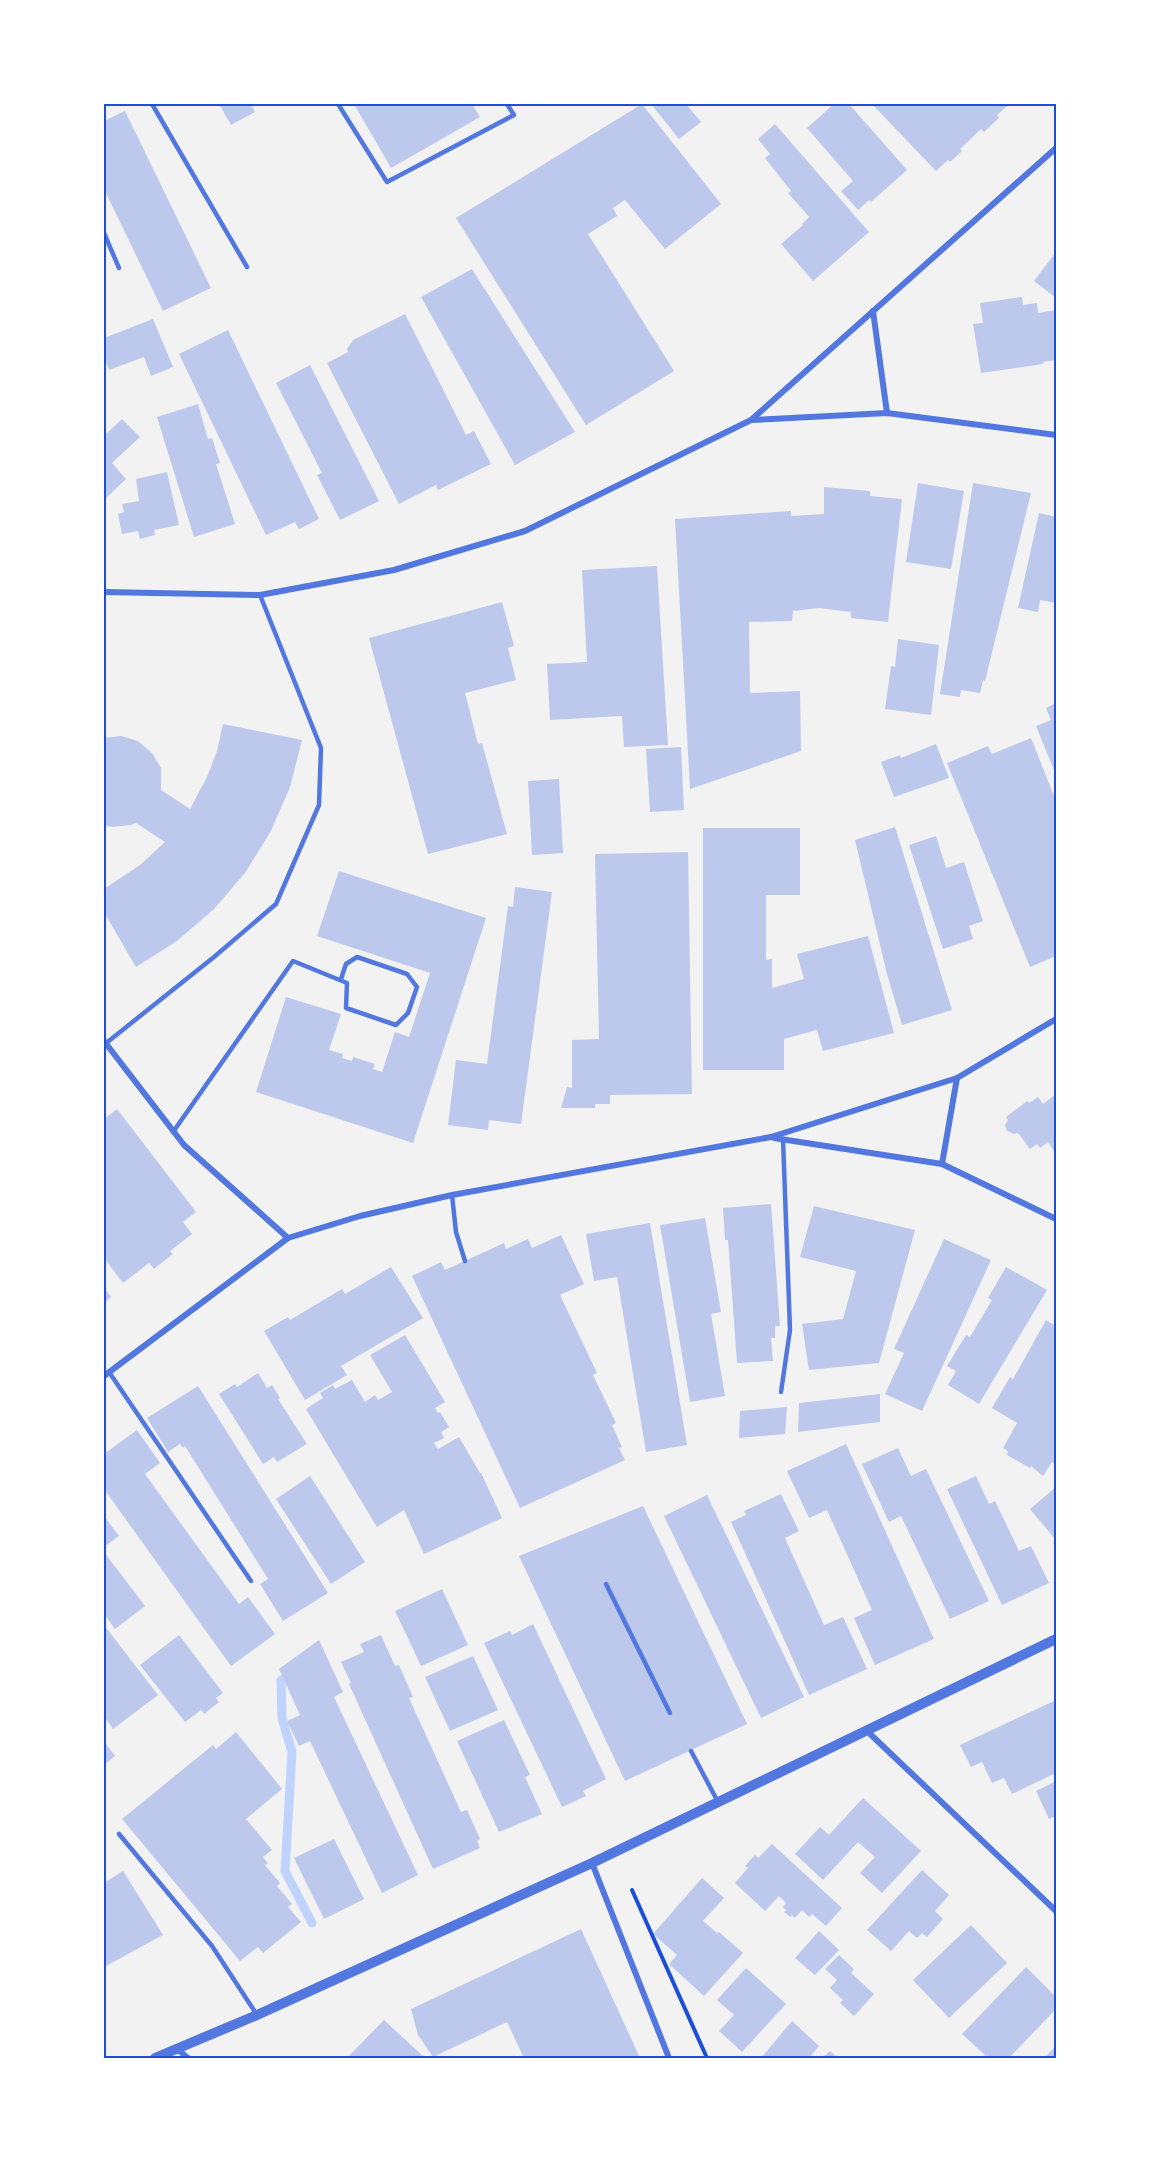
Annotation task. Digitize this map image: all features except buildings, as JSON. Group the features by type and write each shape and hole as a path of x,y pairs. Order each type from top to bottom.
{"street":[{"path":"104,592 260,595 394,570 525,531 751,420 1056,148"},
{"path":"873,311 887,413"},
{"path":"751,420 887,413 1056,435"},
{"path":"106,1374 288,1238 360,1216 452,1195 771,1137 957,1078 1056,1019"},
{"path":"104,1042 184,1145 288,1238"},
{"path":"942,1164 957,1078"},
{"path":"771,1137 942,1164 1056,1219"},
{"path":"155,2058 257,2015 592,1863 1056,1639"},
{"path":"867,1731 1056,1911"},
{"path":"592,1863 669,2058"},
{"path":"177,2049 188,2058"}],"lane":[{"path":"152,104 247,267"},
{"path":"338,104 387,182 514,115 507,104"},
{"path":"104,233 119,268"},
{"path":"104,1042 214,957 276,904 319,805 321,748 260,595"},
{"path":"173,1132 293,961 347,983 346,1008 396,1024 408,1013 417,987 407,974 357,957 346,964 341,979"},
{"path":"781,1392 790,1329 783,1139"},
{"path":"452,1195 456,1232 465,1261"},
{"path":"106,1374 251,1581"},
{"path":"606,1584 670,1713"},
{"path":"691,1751 718,1802"},
{"path":"119,1834 212,1946 257,2015"}],"path":[{"path":"632,1890 707,2058"}],"waterway":[{"path":"281,1680 282,1718 292,1752 285,1871 312,1923"}]}
